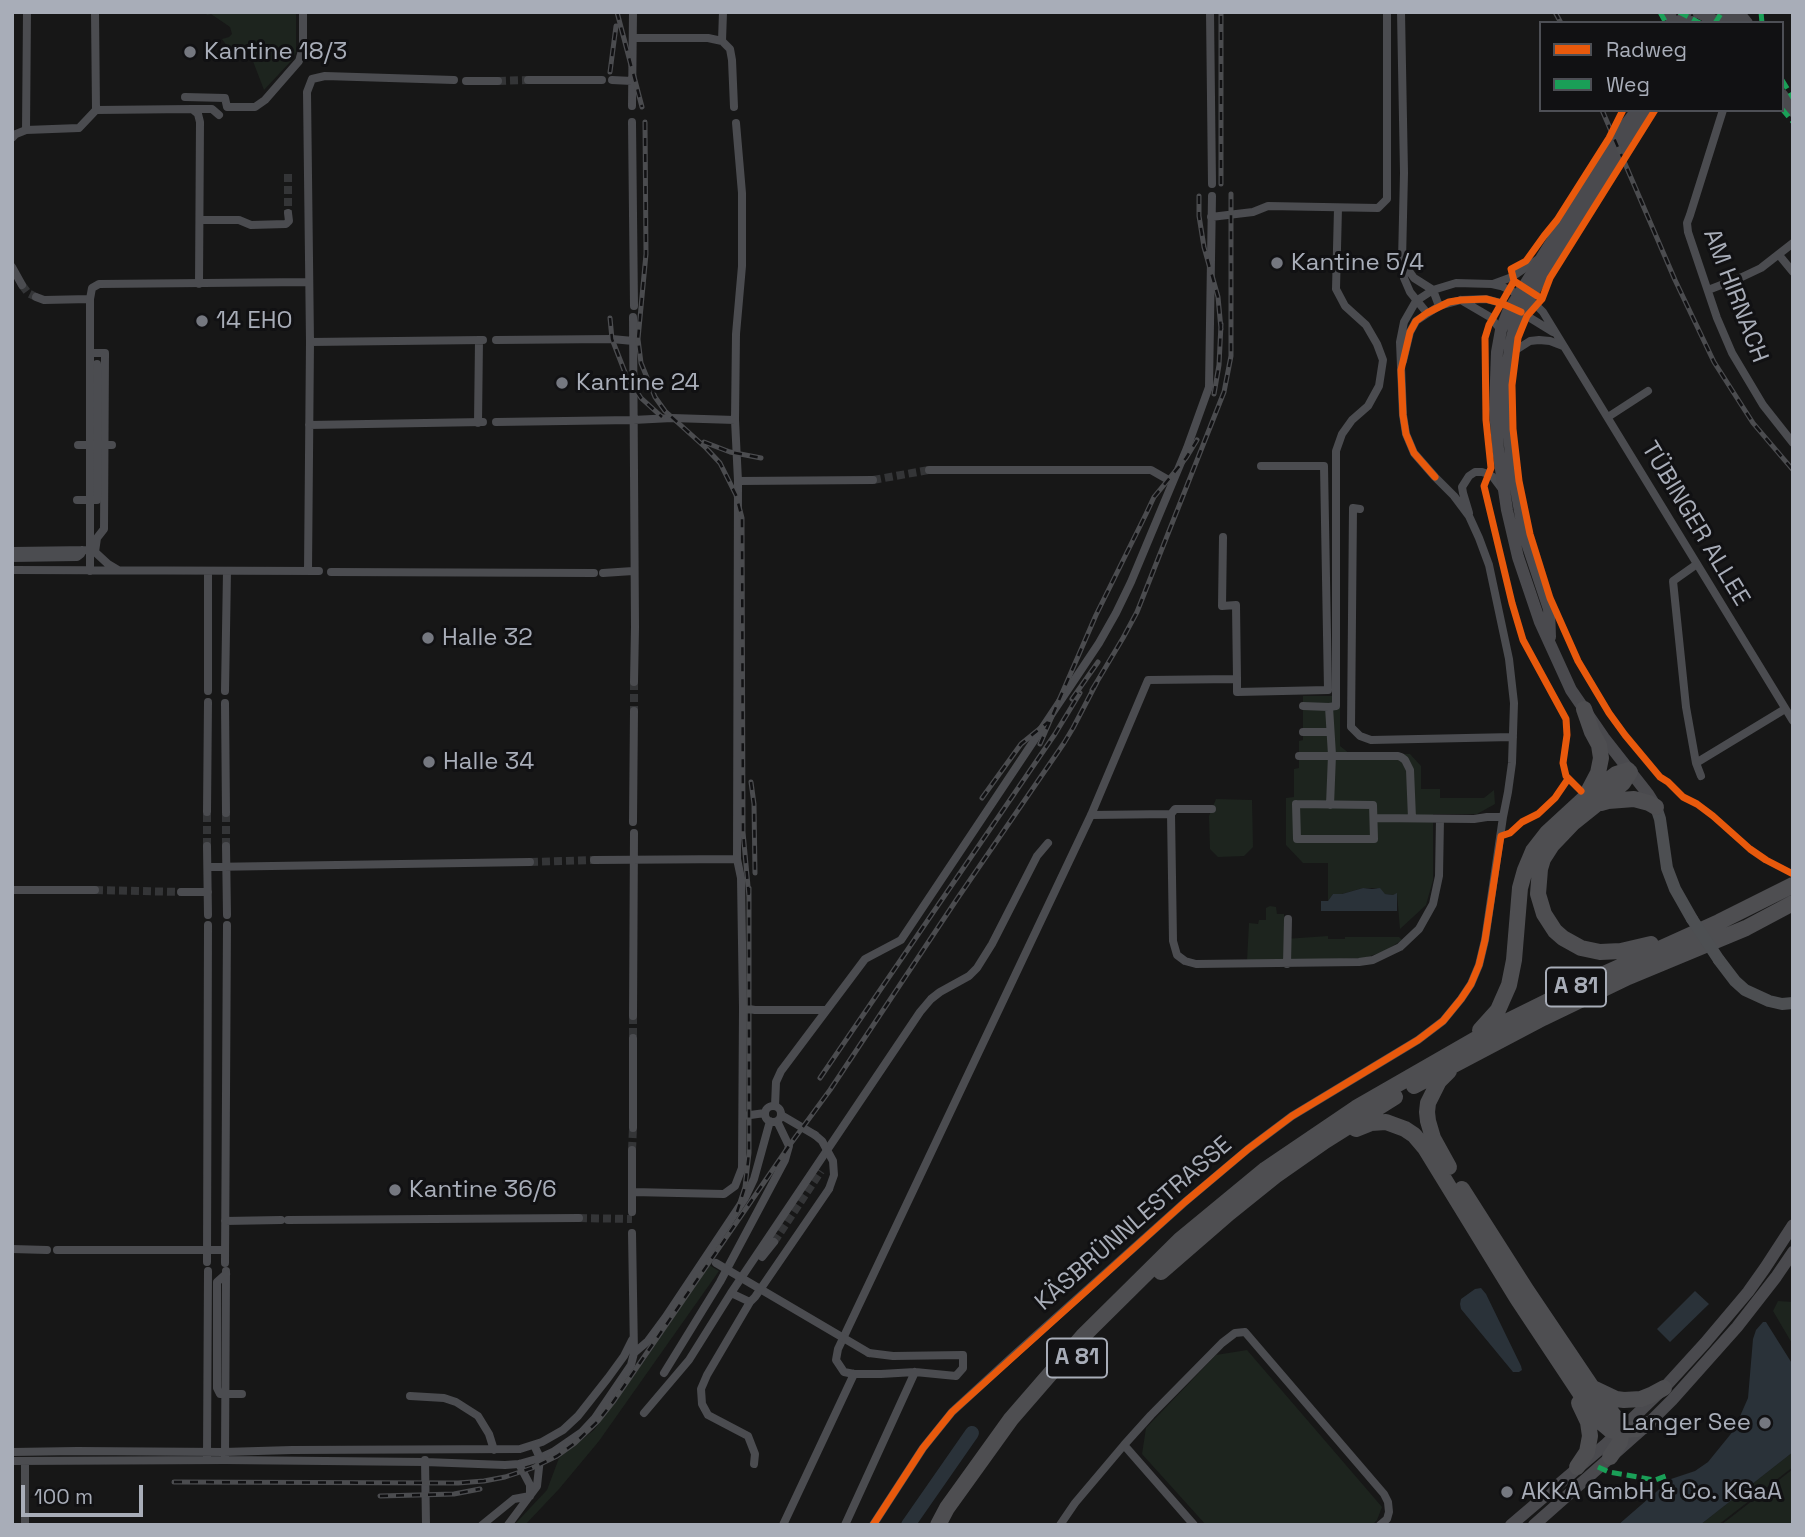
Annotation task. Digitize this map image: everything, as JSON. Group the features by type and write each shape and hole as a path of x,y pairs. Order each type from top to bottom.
{"highway":[{"path":"1584,709 1599,745 1601,758 1590,802 1543,859 1538,885 1540,905 1549,922 1572,944 1590,950 1621,951 1656,943 1707,923 1720,922"},
{"path":"1438,1060 1493,1017 1506,993 1511,977 1522,879 1539,842 1547,833 1590,802 1623,783 1629,771"},
{"path":"1590,802 1634,799 1656,807"},
{"name":"A 81","path":"938,1525 987,1452 1039,1384 1101,1317 1180,1240 1284,1155 1356,1108 1543,1003 1720,922 1793,885"},
{"name":"A 81","path":"949,1525 988,1467 1025,1419 1120,1311 1171,1263 1275,1176 1362,1117 1467,1056 1628,977 1746,928 1793,903"},
{"path":"1467,1056 1439,1081 1428,1103 1427,1121 1433,1138 1527,1291 1615,1417 1620,1430 1620,1443 1610,1457"},
{"path":"1275,1176 1363,1125 1377,1121 1405,1129 1425,1148 1517,1298 1600,1419 1610,1430 1637,1429 1648,1424"},
{"path":"1517,1298 1588,1422 1589,1443 1577,1467"},
{"path":"1591,1386 1616,1399 1624,1400 1641,1399 1664,1388"}],"main road":[{"path":"1620,141 1627,112"},
{"path":"1637,112 1501,330 1494,393 1504,493 1522,570 1540,622 1570,690 1656,807 1667,869 1675,889 1692,919 1735,981 1745,990 1769,1001 1793,1003"},
{"path":"1523,297 1542,256 1620,141 1648,112"},
{"path":"1516,309 1508,355 1507,424 1515,488 1530,554 1549,609 1549,630 1555,656"},
{"path":"1511,1525 1664,1388 1748,1292 1793,1225"},
{"path":"1534,1525 1648,1424 1690,1382 1737,1327 1793,1252"}],"street":[{"path":"26,130 27,12"},
{"path":"12,138 26,130 79,128 96,110 94,12"},
{"path":"185,97 225,98 227,107 256,107 299,61 303,47 303,12"},
{"path":"632,106 633,12"},
{"path":"722,41 723,12"},
{"path":"1210,12 1212,184"},
{"path":"1211,217 1253,212 1268,206 1378,208 1387,199 1387,12"},
{"path":"1401,12 1404,173 1402,261 1404,278 1410,292 1427,313"},
{"path":"632,38 708,38 722,41 730,50 733,60 734,107"},
{"path":"308,572 310,342 307,92 312,79 325,76 454,80"},
{"path":"466,80 498,81"},
{"path":"528,80 602,80"},
{"path":"612,80 632,81"},
{"path":"192,109 198,114 200,122 199,284"},
{"path":"96,110 212,109 219,115"},
{"name":"AM HIRNACH","path":"1722,112 1688,223 1688,232 1717,318 1745,377 1793,443"},
{"path":"632,122 634,306"},
{"path":"632,1192 724,1194 735,1186 742,1168 741,878 737,859 736,334 742,266 742,193 736,123"},
{"path":"775,1106 776,1083 781,1070 865,959 901,940 1085,665 1131,582 1187,448 1209,387 1212,196"},
{"path":"1303,706 1336,706 1336,451 1342,434 1352,420 1368,406 1379,386 1383,360 1366,324 1345,306 1336,289 1338,208"},
{"path":"200,220 239,220 251,225 286,224 289,221 288,213"},
{"path":"1708,290 1742,277 1779,255 1793,243"},
{"path":"1779,255 1793,272"},
{"path":"1492,284 1512,277 1542,256"},
{"path":"1402,261 1414,278 1433,290 1439,306"},
{"path":"12,267 22,285"},
{"path":"12,558 77,557 89,550 104,529 97,353 90,299 92,288 99,284 309,282"},
{"path":"1416,301 1433,290 1457,283 1492,284 1523,297"},
{"path":"36,297 44,300 90,299"},
{"name":"TÜBINGER ALLEE","path":"1523,297 1543,312 1793,721"},
{"name":"KÄSBRÜNNLESTRASSE","path":"1401,370 1410,332 1416,321 1439,306 1461,300 1486,299 1516,309 1556,334"},
{"path":"1461,300 1490,317 1501,330"},
{"name":"KÄSBRÜNNLESTRASSE","path":"873,1525 923,1448 952,1412 1175,1211 1248,1149 1292,1116 1418,1041 1443,1021 1471,984 1485,940 1511,773 1514,703 1509,659 1489,565 1469,516 1414,453 1406,434 1400,342 1401,329 1416,301"},
{"path":"633,317 634,682"},
{"path":"309,425 481,423 481,340 310,342"},
{"path":"496,340 633,341"},
{"path":"1508,355 1530,341 1550,341 1563,346"},
{"path":"77,500 96,500 97,353"},
{"path":"90,571 97,353"},
{"path":"1608,417 1648,391"},
{"path":"496,422 672,418 736,420"},
{"path":"78,445 112,445"},
{"path":"1223,537 1222,606 1236,606 1237,692 1328,690 1324,466 1261,466"},
{"path":"929,470 1151,470 1172,482"},
{"path":"1469,516 1462,487 1475,472 1493,477 1504,493"},
{"path":"738,481 873,480"},
{"path":"1360,509 1353,508 1356,649 1355,699 1351,727 1360,736 1371,740 1514,737"},
{"path":"12,551 89,550 119,570"},
{"path":"1697,565 1673,581 1686,707 1696,763 1701,776"},
{"path":"12,570 319,572"},
{"path":"208,571 208,691"},
{"path":"225,691 227,571"},
{"path":"331,572 633,571"},
{"path":"707,1257 716,1263 869,1353 893,1356 963,1355 963,1368 956,1376 915,1372 853,1374 844,1372 836,1360 838,1349 1091,815 1148,680 1237,679"},
{"path":"207,812 208,702"},
{"path":"226,703 226,813"},
{"path":"1329,707 1332,755 1330,805"},
{"path":"1696,763 1785,709"},
{"path":"633,822 634,711"},
{"path":"1303,732 1330,732"},
{"path":"1299,756 1398,756 1405,760 1410,770 1412,818"},
{"path":"1296,804 1373,805 1374,818 1374,839 1297,839 1296,804"},
{"path":"1091,815 1171,814 1175,810 1212,809"},
{"path":"1171,814 1172,941 1177,956 1196,964 1359,962 1373,960 1400,947 1424,921 1433,904 1438,885 1440,819"},
{"path":"1374,818 1503,817"},
{"path":"633,1016 634,833"},
{"path":"644,1413 689,1360 919,1012 931,999 969,976 977,968 1037,856 1048,843"},
{"path":"207,846 207,1456"},
{"path":"225,1456 226,846"},
{"path":"594,860 737,859"},
{"path":"208,867 530,862"},
{"path":"12,890 95,890"},
{"path":"181,892 208,892"},
{"path":"1287,964 1288,919"},
{"path":"743,1008 825,1010"},
{"path":"633,1038 633,1128"},
{"path":"634,1353 648,1341 745,1198 781,1111 770,1106 765,1113 743,1116"},
{"path":"754,1464 755,1454 748,1436 708,1415 702,1404 701,1389 750,1302 829,1189 834,1175 833,1161 822,1141 815,1135 776,1119 766,1118 765,1113"},
{"path":"664,1373 720,1282 785,1160 789,1146 776,1119"},
{"path":"632,1150 632,1212"},
{"path":"225,1221 579,1219"},
{"path":"12,1461 225,1456 505,1465 540,1458 582,1432 626,1373 634,1353 632,1233"},
{"path":"749,1268 774,1242"},
{"path":"12,1250 225,1250"},
{"path":"226,1269 217,1282 217,1388 220,1394 242,1394"},
{"path":"731,1293 750,1302"},
{"path":"1060,1525 1075,1503 1151,1415 1235,1332 1245,1332 1384,1494 1389,1512 1383,1522"},
{"path":"225,1456 292,1450 494,1450 520,1449 534,1445 563,1430 578,1416 624,1356 633,1337"},
{"path":"845,1525 915,1372"},
{"path":"783,1525 853,1374"},
{"path":"410,1396 431,1396 456,1402 478,1416 489,1434 494,1450"},
{"path":"508,1525 537,1486 540,1458 534,1445"},
{"path":"1124,1445 1194,1525"},
{"path":"426,1450 426,1525"},
{"path":"12,1452 77,1451 207,1456"},
{"path":"25,1461 25,1525"},
{"path":"519,1464 530,1485 530,1496"},
{"path":"482,1525 514,1499 530,1496"}],"shaded area":[{"path":"205,12 296,12 296,52 264,90 251,56 229,49 222,39 232,34 230,27"},
{"path":"1303,696 1340,696 1340,746 1350,754 1410,754 1421,766 1421,789 1440,789 1440,798 1484,798 1494,790 1495,804 1477,814 1433,814 1433,880 1426,905 1400,929 1397,894 1385,894 1376,888 1363,888 1333,894 1328,901 1328,863 1303,863 1286,845 1286,798 1294,797 1294,769 1299,768 1299,741 1303,740"},
{"path":"1216,799 1252,800 1253,847 1244,856 1218,857 1210,849 1209,816"},
{"path":"1363,888 1380,888 1385,894 1397,893 1397,911 1321,911 1321,901 1328,901 1333,894"},
{"path":"1276,907 1277,914 1284,914 1285,939 1328,936 1328,939 1399,937 1402,940 1385,951 1364,958 1247,961 1249,923 1258,924 1259,920 1266,920 1266,908"},
{"path":"709,1265 719,1271 599,1441 525,1525 514,1525 547,1490 559,1458 594,1430"},
{"path":"1481,1288 1521,1366 1522,1370 1519,1372 1513,1372 1461,1309 1461,1299"},
{"path":"1695,1291 1709,1304 1670,1342 1657,1329"},
{"path":"1778,1301 1793,1302 1793,1345 1773,1311"},
{"name":"Langer See","path":"1763,1322 1766,1322 1793,1365 1793,1452 1700,1525 1618,1525 1671,1479 1695,1471 1708,1462 1734,1430 1748,1398 1753,1339"},
{"path":"1247,1350 1382,1507 1372,1525 1206,1525 1142,1454 1146,1428 1216,1355"},
{"path":"1793,1452 1793,1467 1718,1525 1700,1525"},
{"path":"1793,1469 1793,1525 1721,1525"}],"waterway":[{"path":"908,1525 972,1433"}],"tunnel":[{"path":"498,81 528,80"},
{"path":"288,174 288,213"},
{"path":"22,285 28,293 36,297"},
{"path":"873,480 929,470"},
{"path":"634,682 634,711"},
{"path":"207,812 207,846"},
{"path":"226,813 226,846"},
{"path":"530,862 594,860"},
{"path":"95,890 181,892"},
{"path":"633,1016 633,1038"},
{"path":"632,1150 633,1128"},
{"path":"774,1242 821,1171"},
{"path":"579,1218 632,1219"}],"railway":[{"path":"617,12 642,107"},
{"path":"1221,12 1221,184"},
{"path":"1555,12 1560,21"},
{"path":"610,72 616,26"},
{"path":"1603,112 1675,280 1714,362 1753,423 1793,470"},
{"path":"645,122 646,254 638,339 641,363 655,397 665,411 720,463 736,495 742,518 743,832 749,897"},
{"path":"1092,690 1137,612 1224,392 1231,356 1231,194"},
{"path":"1199,196 1204,247 1218,297 1221,329"},
{"path":"610,318 612,339 626,375 641,398 662,417"},
{"path":"1214,394 1221,324"},
{"path":"1040,744 1096,615 1154,497 1197,440"},
{"path":"704,442 730,452 761,458"},
{"path":"1072,699 1098,662"},
{"path":"174,1482 484,1481 532,1468 557,1456 575,1443 613,1402 830,1090 1064,743 1097,682"},
{"path":"820,1078 1055,734 1080,693"},
{"path":"982,798 1021,744 1048,722"},
{"path":"751,782 755,873"},
{"path":"737,1212 745,1187 749,1153 749,888"},
{"path":"380,1496 454,1494 480,1489"}],"marked path":[{"path":"1660,12 1665,21"},
{"path":"1679,12 1696,21"},
{"path":"1716,21 1722,12"},
{"path":"1761,12 1762,21"},
{"path":"1784,83 1793,98"},
{"path":"1784,111 1793,122"},
{"path":"1598,1467 1609,1472 1655,1480 1666,1476"}],"cycle path":[{"path":"1542,299 1514,281 1511,269 1526,261 1557,220 1609,138 1622,112"},
{"path":"1654,112 1550,278 1542,299 1527,316 1518,338 1512,385 1513,429 1519,481 1530,534 1550,598 1578,661 1609,713 1660,777 1683,797 1713,816 1750,849 1793,874"},
{"path":"1514,281 1489,325 1485,338 1486,420 1491,468 1484,486 1523,640 1566,719 1563,763 1566,776 1581,791"},
{"path":"1435,477 1414,453 1406,434 1401,370 1410,332 1416,321 1449,302 1486,299 1521,312"},
{"path":"873,1525 923,1448 952,1412 1185,1202 1292,1116 1418,1040 1443,1021 1471,984 1479,965 1501,836 1538,814 1555,798 1568,779"}],"place":[{"name":"Kantine 18/3","path":"190,52"},
{"name":"Kantine 5/4","path":"1277,263"},
{"name":"14 EHO","path":"202,321"},
{"name":"Kantine 24","path":"562,383"},
{"name":"Halle 32","path":"428,638"},
{"name":"Halle 34","path":"429,762"},
{"name":"Kantine 36/6","path":"395,1190"},
{"name":"Langer See","path":"1765,1423"},
{"name":"AKKA GmbH & Co. KGaA","path":"1507,1492"}]}
